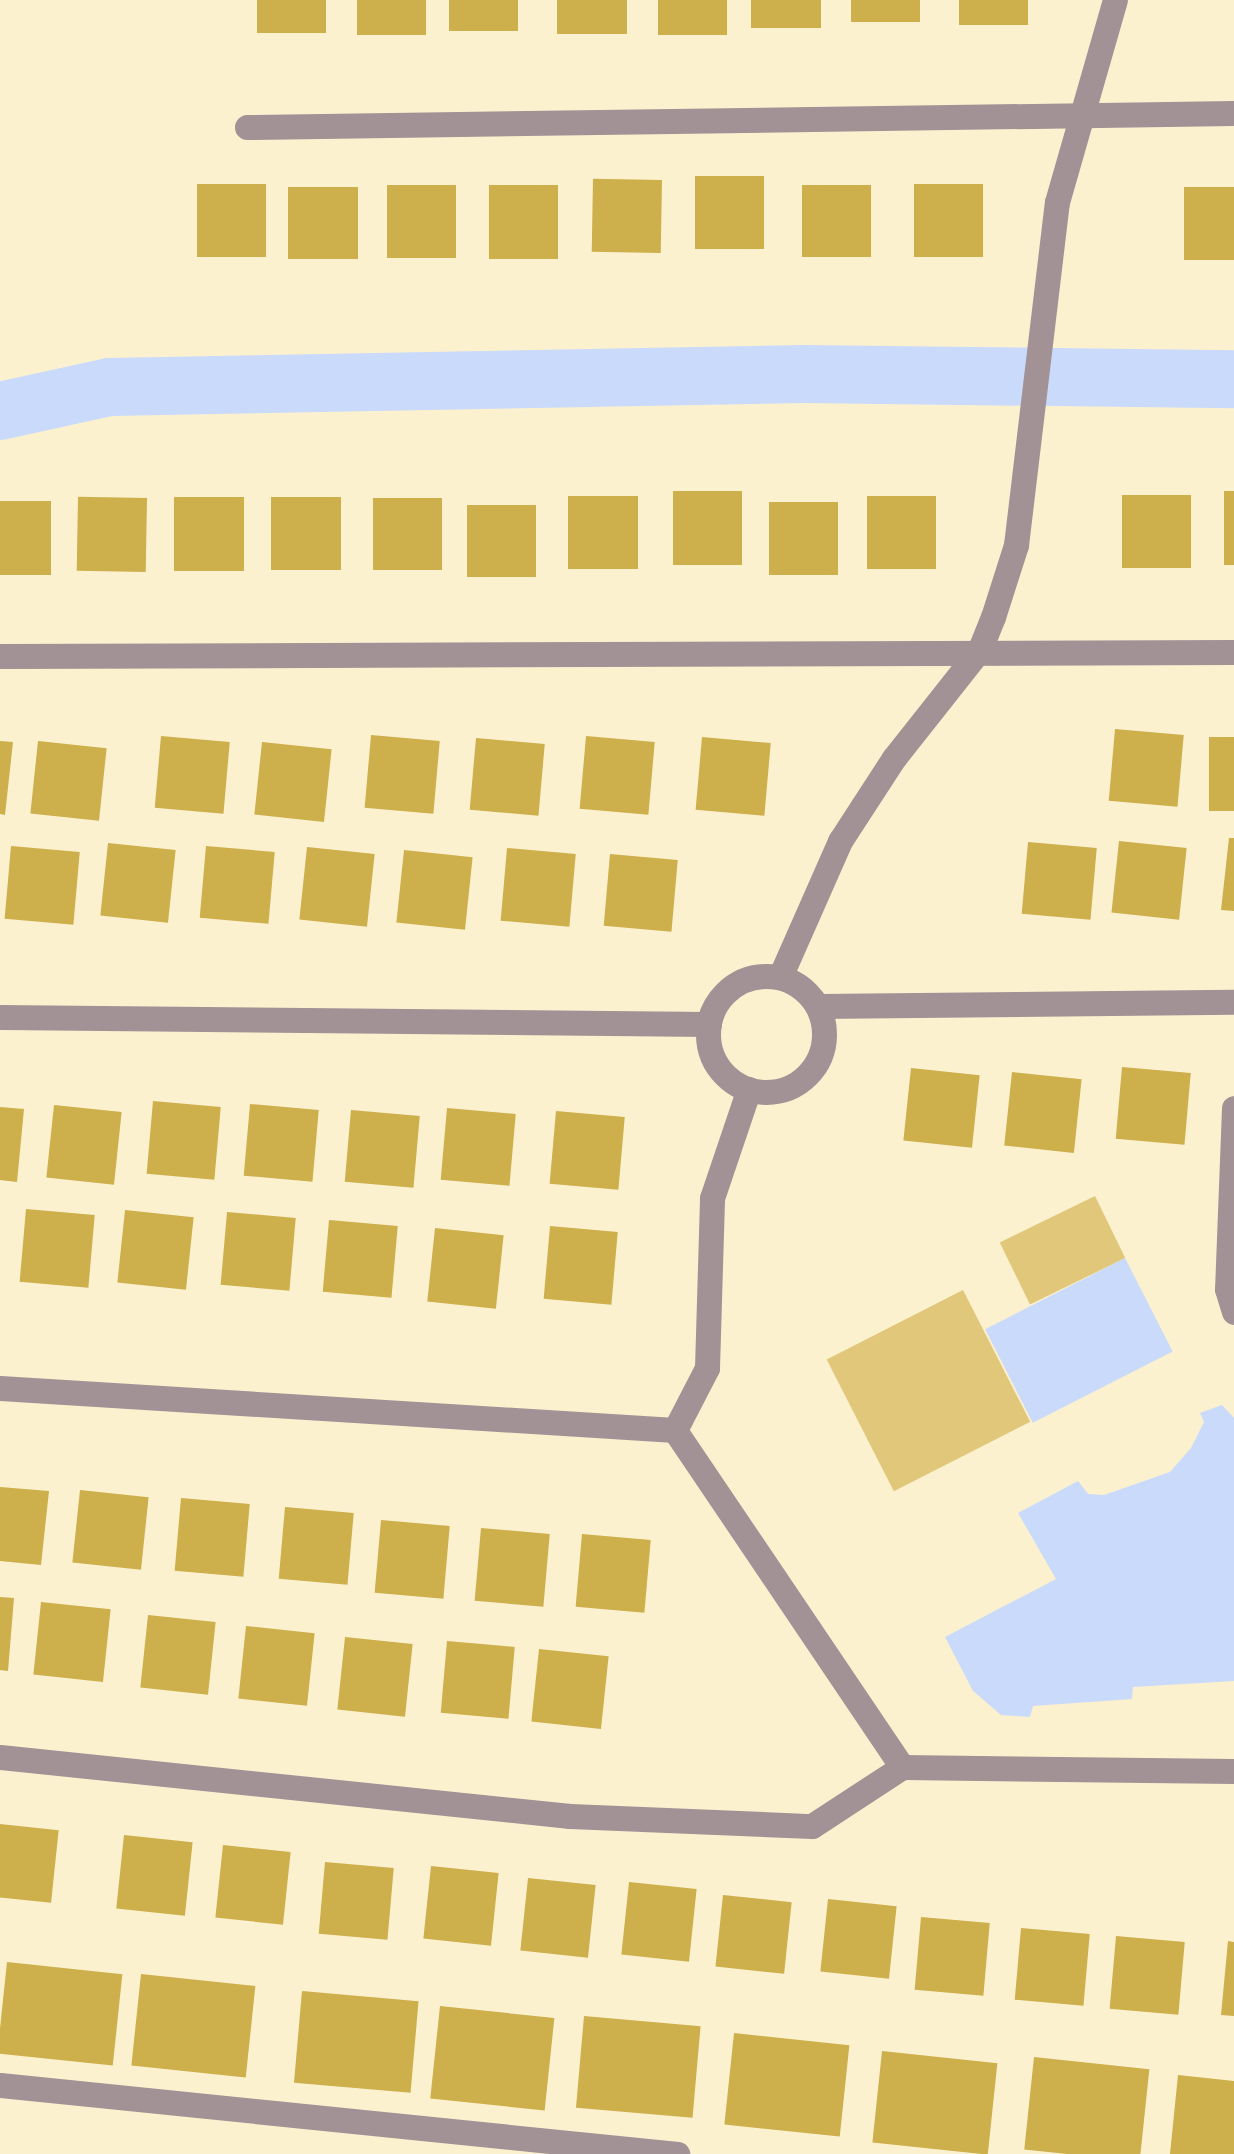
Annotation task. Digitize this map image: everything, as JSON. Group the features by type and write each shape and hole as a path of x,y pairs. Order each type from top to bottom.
{"street":[{"path":"780,977 840,840 894,758 980,649 1021,510 1057,202 1115,0"},
{"path":"247,127 1234,113"},
{"path":"0,656 980,649 1234,652"},
{"path":"754,976 780,977 818,1006 824,1028 816,1065 787,1088 749,1089 713,1056 709,1024 731,988 754,976"},
{"path":"818,1006 1234,1002"},
{"path":"0,1017 709,1024"},
{"path":"675,1430 707,1368 712,1198 749,1089"},
{"path":"1234,1108 1227,1289 1234,1312"},
{"path":"0,1388 675,1430"},
{"path":"675,1430 902,1767"},
{"path":"0,1757 570,1816 812,1826 902,1767 1234,1771"},
{"path":"0,2085 678,2154"}],"shaded area":[{"path":"1095,1196 1125,1258 1030,1304 1000,1242"},
{"path":"963,1290 1030,1422 894,1491 827,1359"}],"water":[{"path":"1125,1258 1173,1352 1033,1423 985,1329"},
{"path":"1222,1405 1234,1418 1234,1681 1133,1687 1132,1699 1033,1706 1030,1717 1001,1715 973,1691 945,1637 1056,1579 1018,1513 1078,1481 1088,1494 1104,1495 1170,1472 1191,1448 1204,1422 1200,1413"}],"building":[{"path":"257,0 326,0 326,33 257,33"},
{"path":"357,0 426,0 426,35 357,35"},
{"path":"449,0 518,0 518,31 449,31"},
{"path":"557,0 627,0 627,34 557,34"},
{"path":"658,0 727,0 727,35 658,35"},
{"path":"751,0 821,0 821,28 751,28"},
{"path":"851,0 920,0 920,22 851,22"},
{"path":"959,0 1028,0 1028,25 959,25"},
{"path":"695,176 764,176 764,249 695,249"},
{"path":"593,179 662,180 661,253 592,252"},
{"path":"197,184 266,184 266,257 197,257"},
{"path":"914,184 983,184 983,257 914,257"},
{"path":"387,185 456,185 456,258 387,258"},
{"path":"489,185 558,185 558,259 489,259"},
{"path":"802,185 871,185 871,257 802,257"},
{"path":"288,187 358,187 358,259 288,259"},
{"path":"1184,187 1234,187 1234,260 1184,260"},
{"path":"673,491 742,491 742,565 673,565"},
{"path":"1224,491 1234,491 1234,565 1224,565"},
{"path":"1122,495 1191,495 1191,568 1122,568"},
{"path":"568,496 638,496 638,569 568,569"},
{"path":"867,496 936,496 936,569 867,569"},
{"path":"78,497 147,498 146,572 77,571"},
{"path":"174,497 244,497 244,571 174,571"},
{"path":"271,497 341,497 341,570 271,570"},
{"path":"373,498 442,498 442,570 373,570"},
{"path":"0,501 51,501 51,575 0,575"},
{"path":"769,502 838,502 838,575 769,575"},
{"path":"467,505 536,505 536,577 467,577"},
{"path":"1115,729 1184,735 1177,807 1109,801"},
{"path":"371,735 440,741 433,814 365,808"},
{"path":"161,736 230,742 223,814 155,808"},
{"path":"586,736 655,742 648,815 580,809"},
{"path":"702,737 771,743 764,816 696,810"},
{"path":"1209,737 1234,737 1234,811 1209,811"},
{"path":"476,738 545,744 538,816 470,810"},
{"path":"0,741 13,742 5,815 0,814"},
{"path":"38,741 107,748 99,821 30,814"},
{"path":"262,742 332,749 324,822 254,815"},
{"path":"1229,838 1234,838 1234,911 1221,910"},
{"path":"1119,841 1187,848 1179,920 1111,913"},
{"path":"1028,842 1097,848 1090,920 1022,914"},
{"path":"108,843 176,850 168,923 100,916"},
{"path":"11,846 80,852 73,925 5,919"},
{"path":"206,846 275,852 268,924 200,918"},
{"path":"307,847 375,854 367,927 299,920"},
{"path":"507,848 576,854 569,927 501,921"},
{"path":"404,850 473,857 465,930 396,923"},
{"path":"610,854 678,860 671,932 604,926"},
{"path":"1122,1067 1191,1073 1184,1145 1116,1139"},
{"path":"911,1068 980,1075 972,1148 903,1141"},
{"path":"1012,1072 1082,1079 1074,1153 1004,1146"},
{"path":"153,1101 221,1107 214,1180 147,1174"},
{"path":"250,1104 319,1110 312,1182 244,1176"},
{"path":"54,1105 122,1112 114,1185 46,1178"},
{"path":"0,1107 24,1109 17,1182 0,1180"},
{"path":"447,1108 516,1114 509,1186 441,1180"},
{"path":"351,1110 420,1116 413,1188 345,1182"},
{"path":"556,1111 625,1117 618,1190 550,1184"},
{"path":"26,1209 95,1215 88,1288 20,1282"},
{"path":"125,1210 194,1217 186,1290 117,1283"},
{"path":"227,1212 296,1218 289,1291 221,1285"},
{"path":"329,1220 398,1226 391,1298 323,1292"},
{"path":"550,1226 618,1232 611,1305 544,1299"},
{"path":"435,1228 504,1235 496,1309 427,1302"},
{"path":"0,1487 49,1491 41,1565 0,1561"},
{"path":"80,1490 149,1497 141,1570 72,1563"},
{"path":"181,1498 250,1504 243,1577 175,1571"},
{"path":"285,1507 354,1513 347,1585 279,1579"},
{"path":"381,1520 450,1526 443,1599 375,1593"},
{"path":"481,1528 550,1534 543,1607 475,1601"},
{"path":"582,1534 651,1540 644,1613 576,1607"},
{"path":"0,1597 14,1598 8,1671 0,1670"},
{"path":"41,1602 111,1609 103,1682 33,1675"},
{"path":"148,1615 216,1622 208,1695 140,1688"},
{"path":"246,1626 315,1633 307,1706 238,1699"},
{"path":"345,1637 413,1644 405,1717 337,1710"},
{"path":"447,1641 515,1647 508,1719 441,1713"},
{"path":"539,1649 609,1656 601,1729 531,1722"},
{"path":"0,1824 59,1830 51,1903 0,1897"},
{"path":"124,1835 193,1842 185,1916 116,1909"},
{"path":"223,1845 291,1852 283,1925 215,1918"},
{"path":"325,1862 394,1868 387,1940 319,1934"},
{"path":"431,1866 499,1873 491,1946 423,1939"},
{"path":"528,1878 596,1885 588,1958 520,1951"},
{"path":"629,1882 697,1889 689,1962 621,1955"},
{"path":"723,1895 792,1902 784,1974 715,1967"},
{"path":"828,1899 897,1906 889,1979 820,1972"},
{"path":"921,1917 990,1923 983,1996 915,1990"},
{"path":"1021,1928 1090,1934 1083,2006 1015,2000"},
{"path":"1116,1936 1185,1942 1178,2015 1110,2009"},
{"path":"1228,1941 1234,1942 1234,2016 1221,2015"},
{"path":"7,1962 122,1974 113,2066 0,2054"},
{"path":"141,1974 255,1986 246,2078 131,2065"},
{"path":"302,1991 419,2001 411,2093 294,2083"},
{"path":"440,2006 554,2018 545,2111 430,2098"},
{"path":"584,2016 701,2026 693,2118 576,2108"},
{"path":"734,2033 849,2045 840,2137 724,2124"},
{"path":"882,2051 997,2063 988,2154 872,2142"},
{"path":"1034,2057 1149,2069 1140,2154 1024,2149"},
{"path":"1178,2075 1234,2081 1234,2154 1170,2154"}],"waterway":[{"path":"0,411 109,387 803,374 1234,379"}]}
